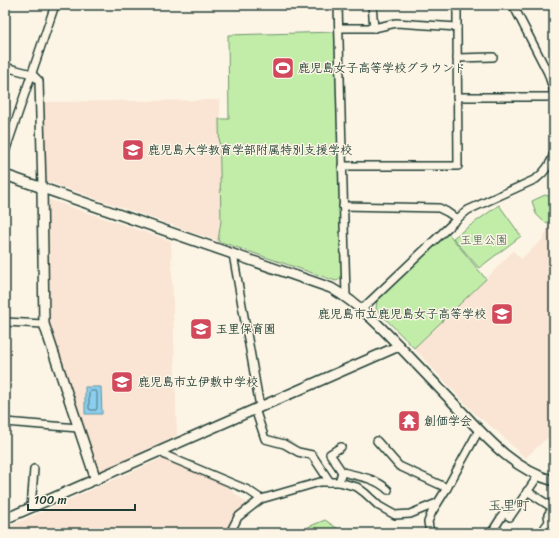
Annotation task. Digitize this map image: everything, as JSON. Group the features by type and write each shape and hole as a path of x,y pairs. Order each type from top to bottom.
{"street":[{"path":"5,152 55,5"},
{"path":"338,5 346,296"},
{"path":"372,5 374,28"},
{"path":"342,166 458,166 457,5"},
{"path":"513,5 548,73 554,92"},
{"path":"339,28 374,28 396,23 457,27"},
{"path":"457,58 493,57"},
{"path":"5,67 32,74 39,81 44,324 96,480"},
{"path":"457,97 554,96"},
{"path":"362,309 468,210 544,174 554,153"},
{"path":"5,175 331,288 346,296 384,329 479,430 516,463 538,476 554,481"},
{"path":"343,206 439,208 457,219"},
{"path":"233,254 257,408 265,439 284,444 298,452 312,455 330,482"},
{"path":"5,322 44,324"},
{"path":"5,519 399,346"},
{"path":"5,422 78,428"},
{"path":"430,533 428,522 437,503 479,430"},
{"path":"377,441 399,466 447,488"},
{"path":"341,447 330,454 342,472 369,478 383,485 388,490"},
{"path":"159,451 248,490 261,499"},
{"path":"31,508 34,469"},
{"path":"339,482 342,472"},
{"path":"493,533 492,532 504,513 510,517 538,476"},
{"path":"230,533 238,516 261,499 320,482 339,482 356,487 365,493 382,509 395,515 410,514 437,503"},
{"path":"528,491 553,508 548,515 549,522 545,527"}],"shaded area":[{"name":"鹿児島大学教育学部附属特別支援学校","path":"220,100 221,221 218,241 46,181 45,102"},
{"name":"鹿児島市立伊敷中学校","path":"47,199 171,241 177,436 97,472 49,328 47,316"},
{"name":"鹿児島市立鹿児島女子高等学校","path":"554,223 554,432 525,458 497,431 475,414 414,348 513,251 521,259 543,239 548,227"},
{"path":"163,458 225,485 248,504 233,517 228,533 5,533 5,528"}],"green space":[{"path":"336,32 340,223 343,278 336,281 218,241 221,221 219,119 229,119 228,35"},
{"path":"545,195 554,198 554,220 545,223 536,214 532,201"},
{"name":"玉里公園","path":"499,205 521,236 479,268 453,238"},
{"path":"447,232 486,279 414,348 376,309 377,300"},
{"path":"325,520 344,533 307,533 308,527"}],"water":[{"path":"85,387 101,387 102,414 85,414"}],"place":[{"name":"鹿児島女子高等学校グラウンド","path":"283,68"},
{"name":"鹿児島大学教育学部附属特別支援学校","path":"133,150"},
{"name":"鹿児島市立鹿児島女子高等学校","path":"502,314"},
{"name":"玉里保育園","path":"201,329"},
{"name":"鹿児島市立伊敷中学校","path":"122,382"},
{"name":"創価学会","path":"409,421"}],"district":[{"name":"玉里町","path":"509,505"}]}
